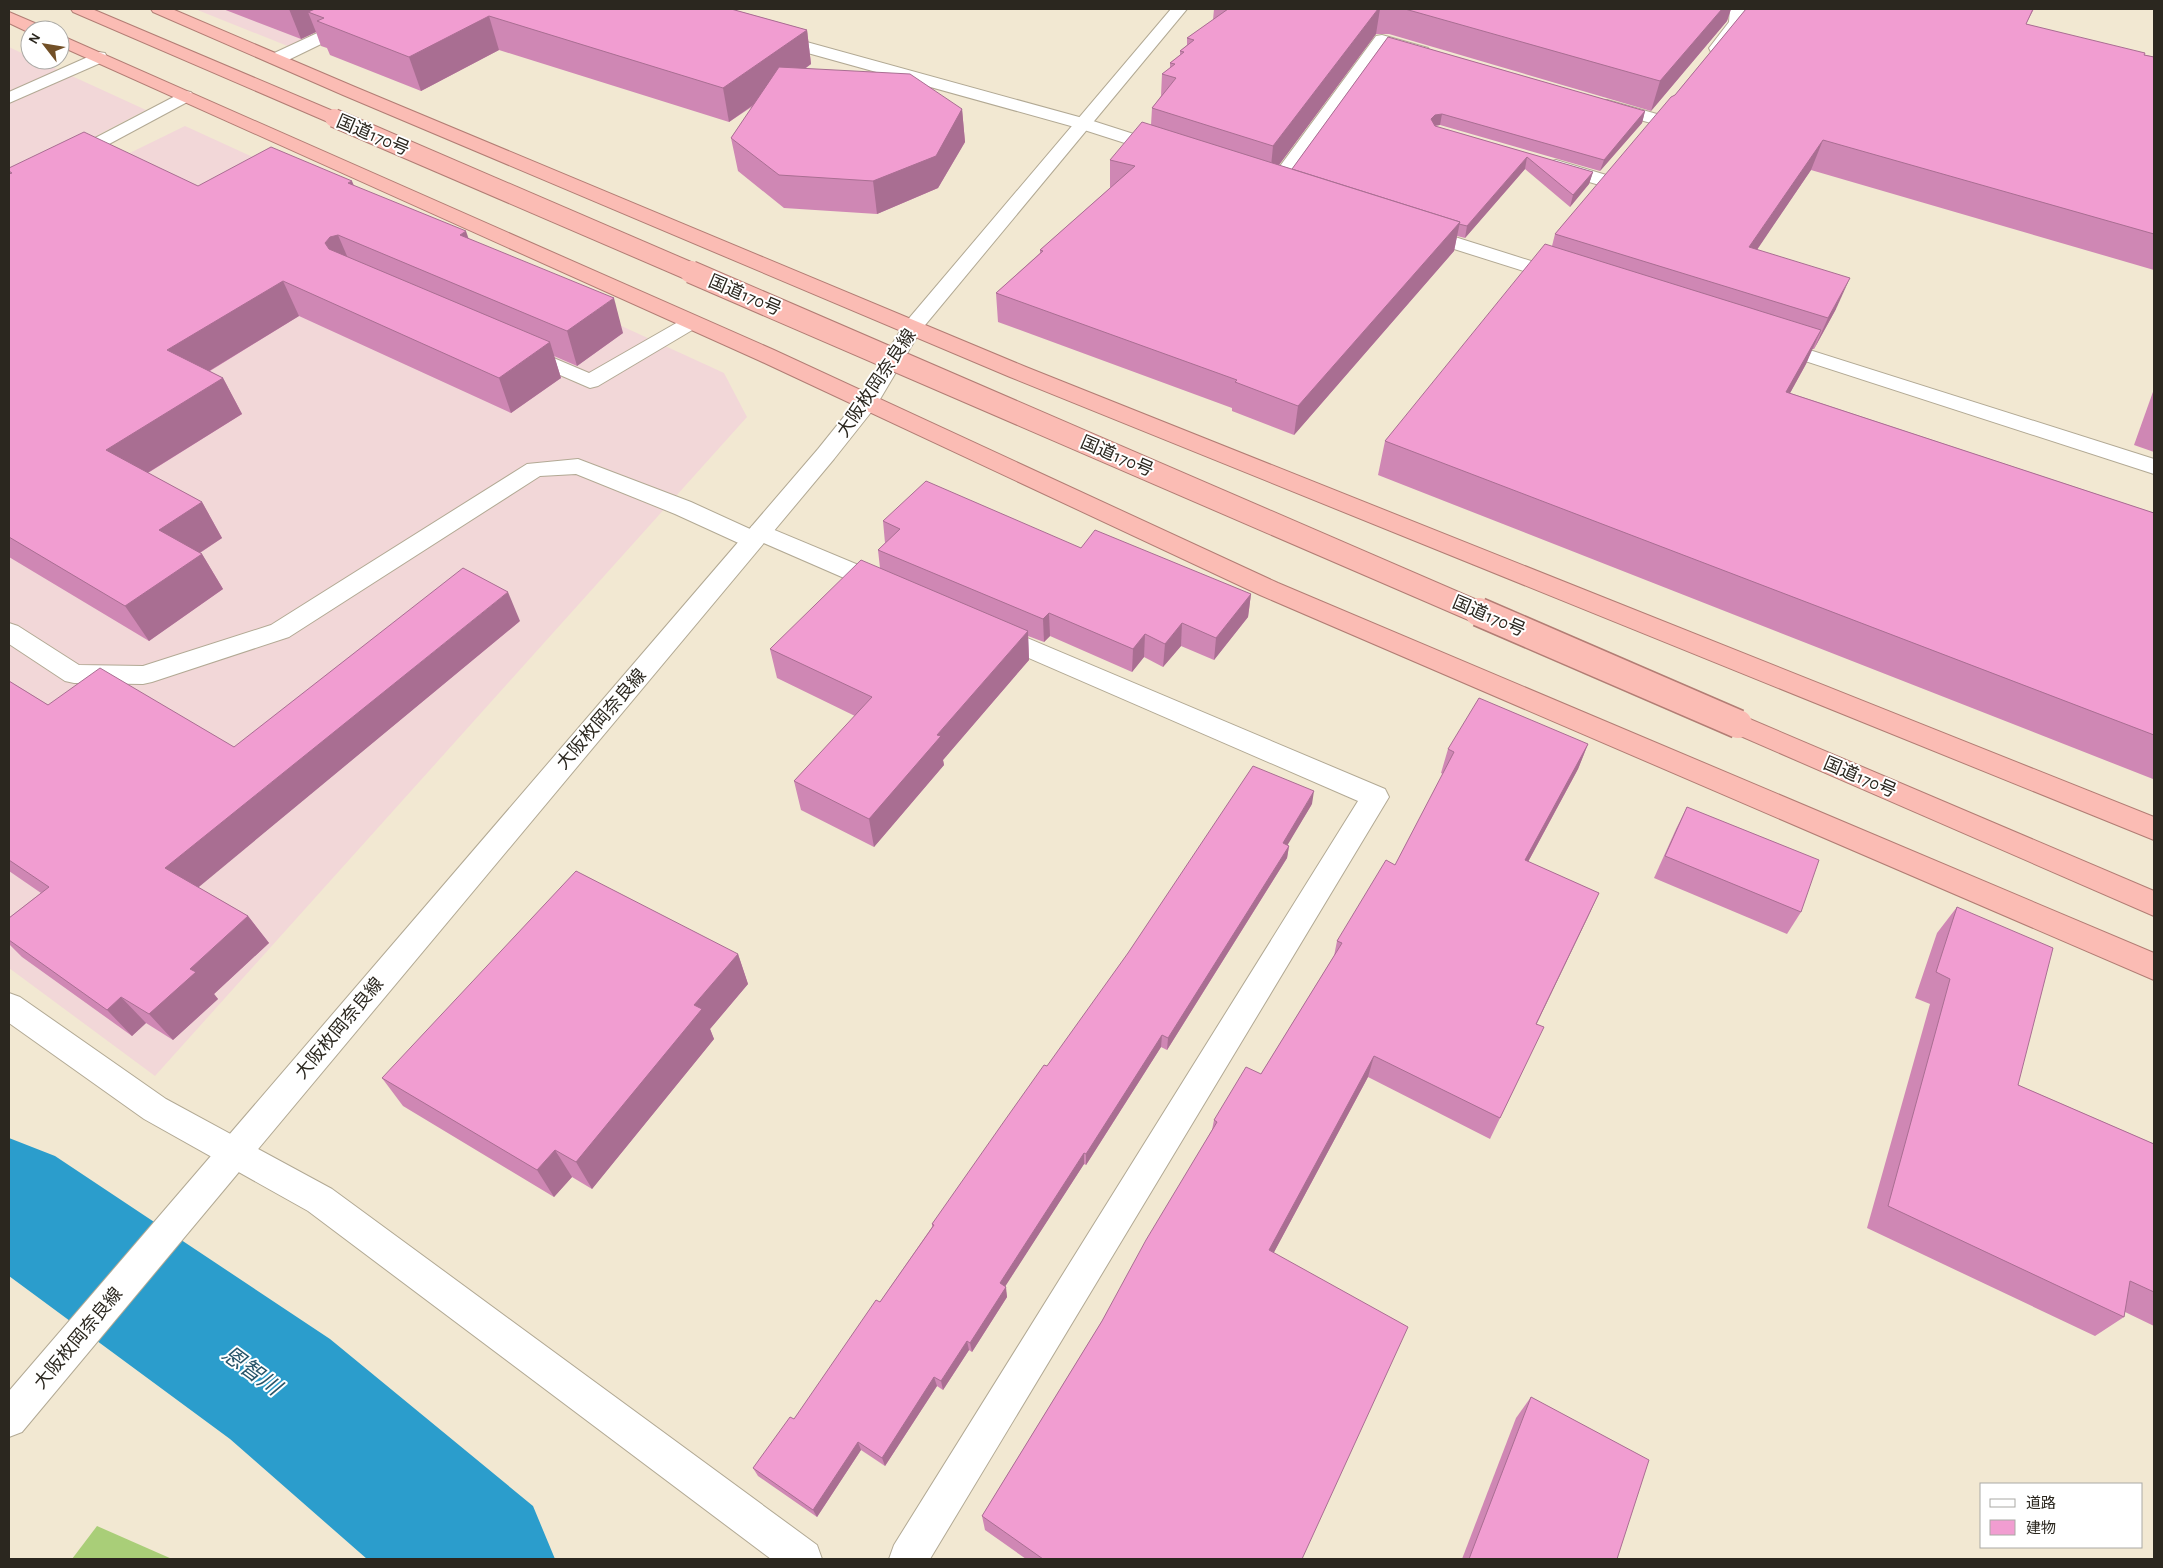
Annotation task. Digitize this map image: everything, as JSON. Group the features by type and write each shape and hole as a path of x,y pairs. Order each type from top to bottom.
{"highway":[{"name":"国道170号","path":"79,9 2154,904"},
{"path":"159,9 831,295 1018,372 2154,829"},
{"path":"70,44 868,401 1269,589 2154,967"}],"street":[{"path":"276,59 381,9"},
{"name":"大阪枚岡奈良線","path":"9,1419 757,536 868,401 912,328 1179,9"},
{"path":"1707,60 1738,23 1738,9"},
{"path":"757,34 1084,124 1185,156"},
{"path":"1276,185 1382,40 1439,57"},
{"path":"9,98 99,57"},
{"path":"9,190 184,96"},
{"path":"1592,100 1652,126 1670,105"},
{"path":"1541,162 1612,174 1594,196"},
{"path":"1258,179 1295,192"},
{"path":"1399,226 1538,260 1579,283"},
{"path":"508,346 590,381 692,322"},
{"path":"1758,340 2154,467"},
{"path":"9,632 74,674 143,675 280,631 535,470 578,466 904,594"},
{"path":"908,1559 1375,798 967,621"},
{"path":"9,1006 155,1109 320,1200 803,1559"}],"shaded area":[{"path":"195,9 369,9 290,47"},
{"path":"9,47 20,52 20,70 59,70 146,110 9,181"},
{"path":"185,126 724,373 747,417 155,1076 9,968 9,212"}],"green space":[{"path":"97,1526 172,1559 72,1559"}],"building":[{"path":"315,9 731,9 807,30 723,88 489,16 409,57 317,21 324,18 308,12"},
{"path":"1228,9 1378,9 1273,146 1152,108 1176,78 1162,74 1175,64 1170,63 1184,52 1180,51 1194,40 1187,38"},
{"path":"1405,9 1722,9 1660,81"},
{"path":"1746,9 2033,9 2026,24 2145,53 2144,55 2154,57 2154,234 1823,140 1749,247 1850,278 1828,318 1555,234 1671,97 1675,95"},
{"path":"1388,37 1645,111 1604,160 1442,114 1435,115 1431,119 1435,126 1593,172 1573,195 1527,157 1467,226 1459,224 1460,222 1292,169"},
{"path":"779,67 910,74 962,109 936,156 873,181 779,175 731,138"},
{"path":"1142,122 1460,222 1298,406 1235,382 1237,380 996,293 1043,251 1040,250 1135,166 1110,160"},
{"path":"84,132 198,186 271,147 352,181 348,183 466,231 460,235 614,298 567,331 338,235 330,237 325,243 329,249 550,342 499,378 283,281 167,350 223,378 106,450 202,502 159,530 202,554 125,606 9,537 9,174 12,173 9,171 9,168"},
{"path":"1545,244 1821,330 1786,392 2154,513 2154,735 1385,441"},
{"path":"926,481 1081,548 1095,530 1251,594 1216,638 1182,623 1165,644 1145,634 1133,649 1049,613 1043,619 878,550 900,529 883,521"},
{"path":"861,560 1028,631 937,735 941,736 869,819 794,781 872,697 770,649"},
{"path":"463,568 508,592 165,868 248,916 190,969 196,972 149,1014 121,997 107,1010 9,940 9,918 49,887 9,860 9,681 48,705 100,668 234,747"},
{"path":"1479,698 1588,744 1525,860 1599,893 1536,1024 1544,1027 1500,1118 1374,1056 1269,1250 1408,1327 1302,1559 1043,1559 982,1516 1102,1321 1146,1240 1217,1122 1214,1120 1246,1067 1261,1074 1342,943 1337,941 1386,860 1395,865 1454,752 1448,749"},
{"path":"1253,766 1314,791 1283,843 1289,846 1168,1038 1162,1035 1000,1283 1006,1287 970,1343 967,1341 941,1381 934,1377 882,1458 858,1442 813,1510 753,1468 790,1417 794,1419 876,1300 880,1302 934,1225 932,1224 1044,1065 1047,1066 1128,953"},
{"path":"1687,807 1819,860 1801,912 1665,856"},
{"path":"576,871 738,954 694,1005 702,1009 576,1162 555,1150 537,1170 382,1078"},
{"path":"1957,907 2053,948 2018,1085 2154,1144 2154,1292 2130,1281 2124,1317 1888,1206 1950,979 1936,972"},
{"path":"1531,1397 1649,1460 1617,1559 1469,1559"}],"waterway":[{"name":"恩智川","path":"9,1199 280,1389 480,1559"}]}
